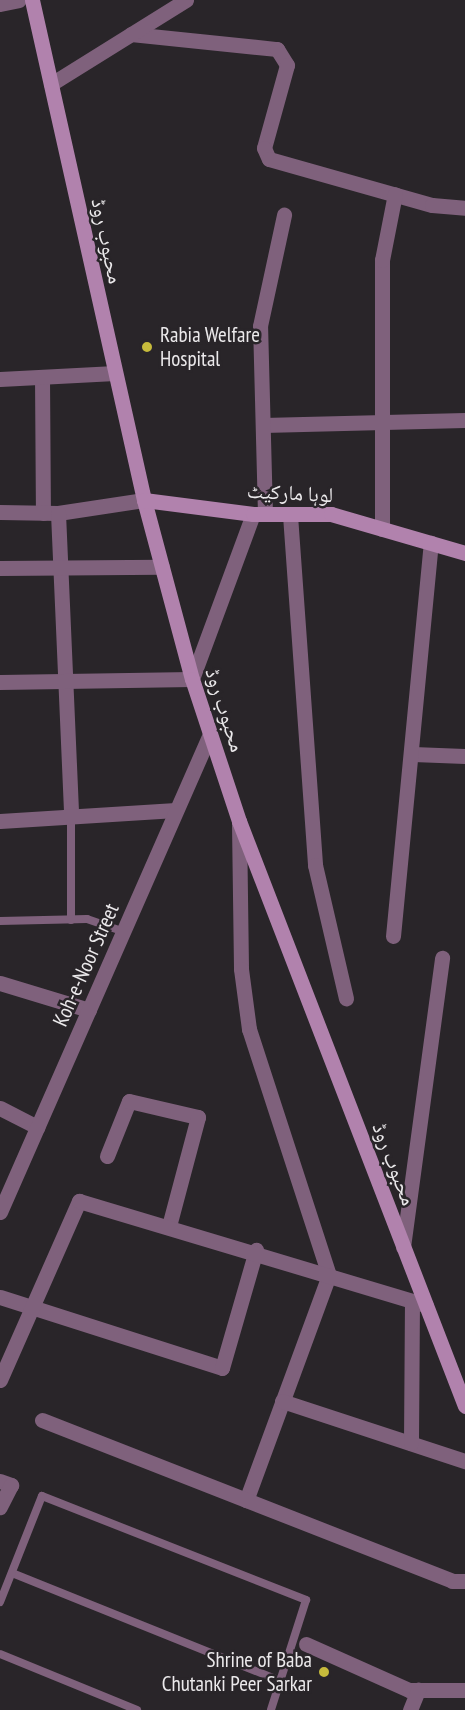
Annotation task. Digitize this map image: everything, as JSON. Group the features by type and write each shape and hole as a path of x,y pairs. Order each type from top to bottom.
{"street":[{"path":"0,4 19,0"},
{"name":"محبوب روڈ","path":"32,0 144,500 192,679 239,820 403,1247 419,1303 465,1406"},
{"path":"51,84 186,0"},
{"path":"131,34 277,49 287,65 265,154 395,194 465,208"},
{"path":"382,530 382,260 395,194"},
{"path":"0,682 192,679 259,514 263,425 260,326 284,215"},
{"path":"0,379 115,373"},
{"path":"42,377 50,513 59,568 62,681 71,815"},
{"path":"263,425 465,420"},
{"path":"0,512 50,513 144,500"},
{"name":"لوہا مارکیٹ","path":"144,500 259,514 331,514 465,553"},
{"path":"290,515 315,864 346,998"},
{"path":"393,936 413,754 431,543"},
{"path":"0,568 162,567"},
{"name":"Koh-e-Noor Street","path":"0,1212 210,734"},
{"path":"413,754 465,756"},
{"path":"0,821 176,810"},
{"path":"239,820 242,969 249,1029 329,1275 246,1500"},
{"path":"403,1247 442,958"},
{"path":"0,983 89,1010"},
{"path":"107,1156 129,1101 198,1117 169,1226"},
{"path":"0,1108 37,1127"},
{"path":"0,1380 29,1306 80,1201 256,1250 419,1303 411,1443"},
{"path":"0,1297 222,1368 256,1250"},
{"path":"282,1401 465,1461"},
{"path":"42,1420 452,1581 465,1581"},
{"path":"0,1481 11,1485 0,1507"},
{"path":"306,1644 418,1690 465,1690"},
{"path":"410,1710 418,1690"}],"lane":[{"path":"71,815 71,920"},
{"path":"0,921 71,920 124,932"},
{"path":"0,1602 42,1496 306,1600 271,1710"},
{"path":"12,1573 280,1681"},
{"path":"0,1654 137,1710"}],"place":[{"name":"Rabia Welfare Hospital","path":"147,347"},
{"name":"Shrine of Baba Chutanki Peer Sarkar","path":"324,1672"}]}
